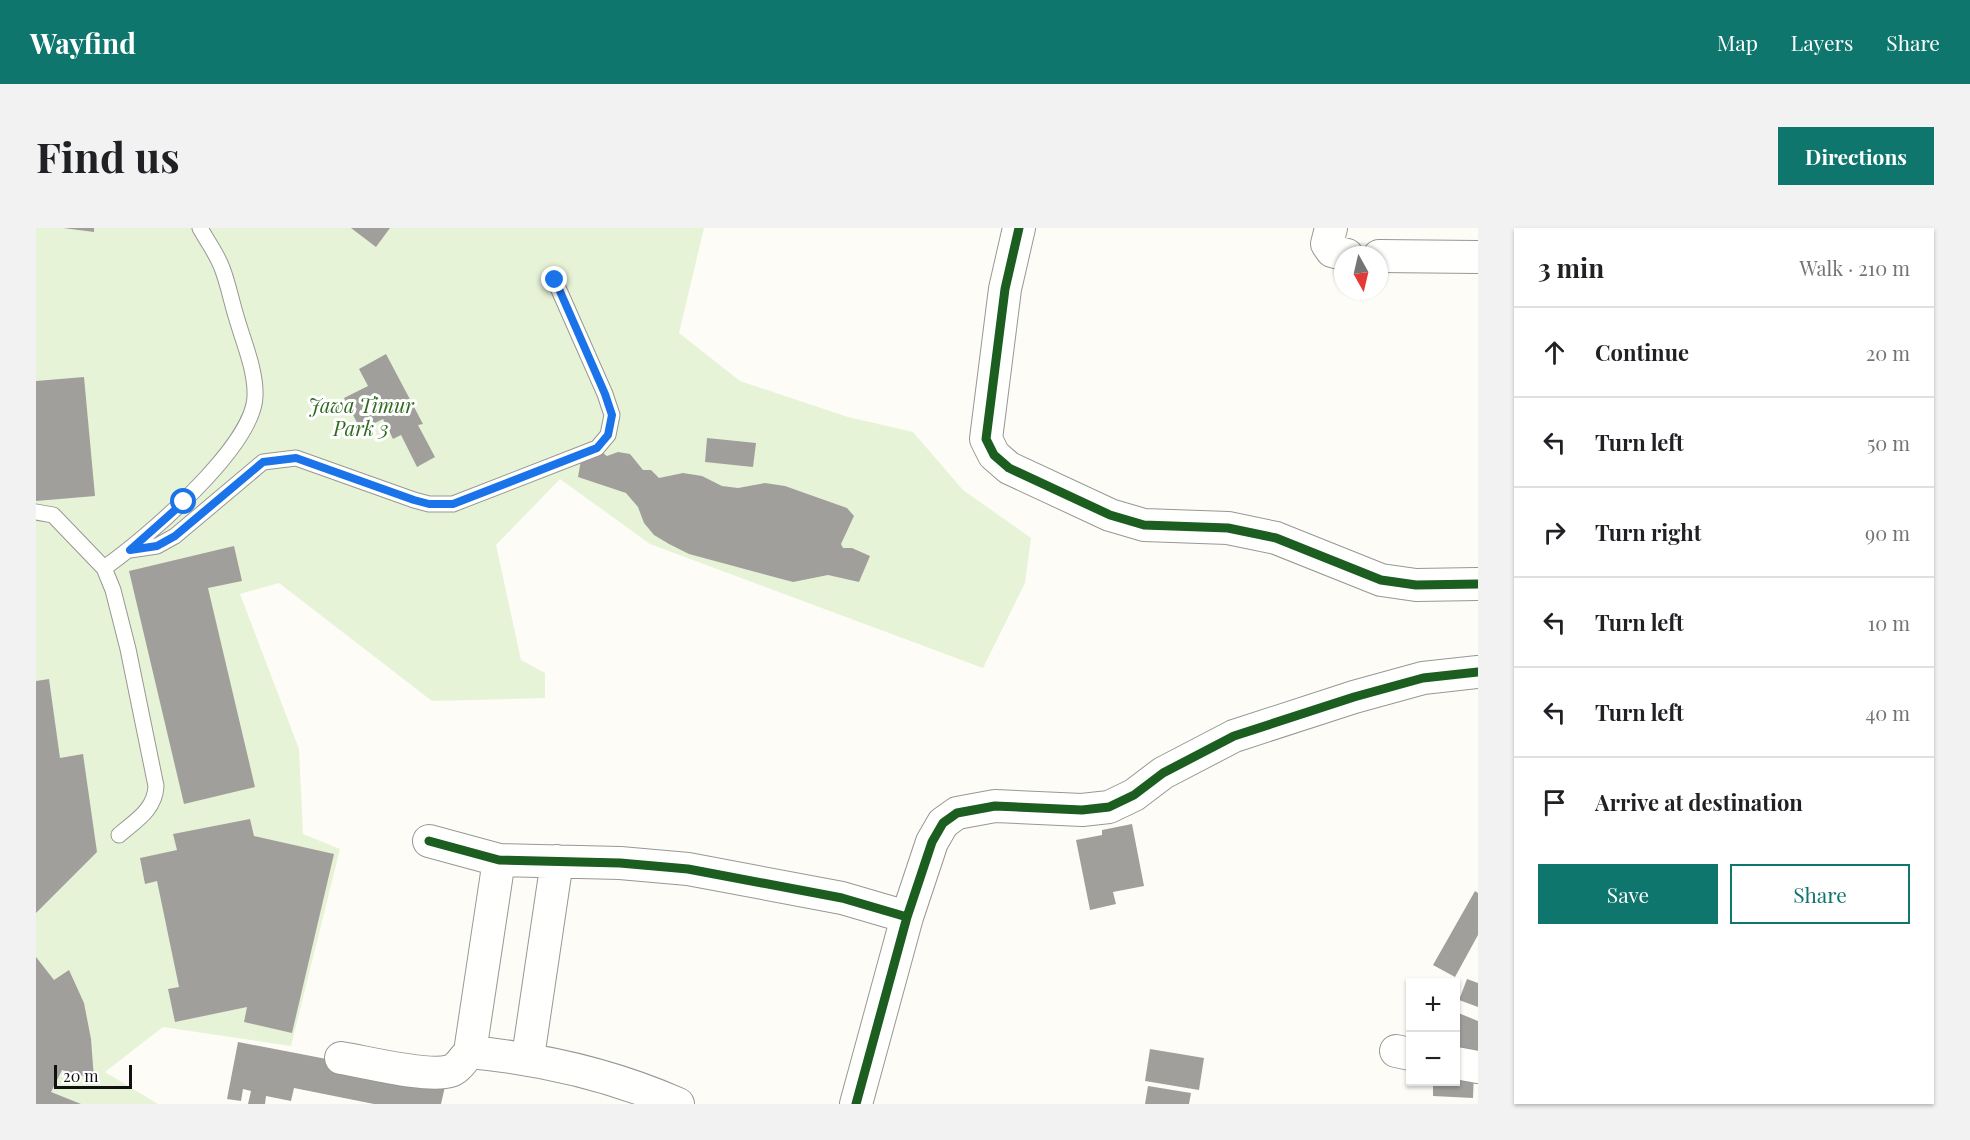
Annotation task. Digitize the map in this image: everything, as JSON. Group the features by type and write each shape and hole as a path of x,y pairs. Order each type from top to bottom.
{"street":[{"path":"1019,228 1005,289 986,439 994,455 1009,468 1110,515 1144,525 1228,528 1276,538 1380,580 1416,585 1478,584"},
{"path":"1331,228 1327,244 1334,252"},
{"path":"1388,256 1478,257"},
{"path":"856,1104 907,916 932,842 943,823 957,813 995,806 1082,810 1109,807 1134,795 1163,773 1234,736 1354,697 1423,678 1478,672"},
{"path":"429,841 499,860 688,869 842,898 907,916"},
{"path":"341,1058 423,1071 445,1072 453,1071 470,1052 499,860"},
{"path":"528,1057 557,861"},
{"path":"470,1052 528,1057 592,1071 638,1086 678,1104"},
{"path":"1460,1064 1478,1067"}],"lane":[{"path":"104,568 130,550 184,502 219,463 243,430 255,398 251,369 222,267 200,228"},
{"path":"130,550 157,546 175,536 263,462 280,458 296,458 429,504 453,504 597,448 608,435 612,415 555,280"},
{"path":"36,512 53,515 104,568 113,590 128,649 156,786 156,799 149,809 119,835"}],"green space":[{"name":"Jawa Timur Park 3","path":"36,228 704,228 679,333 740,381 848,417 913,432 963,490 1031,538 1025,583 983,668 650,544 560,479 496,545 521,660 545,673 545,698 432,701 279,583 240,594 299,749 303,834 340,849 291,1046 163,1027 105,1072 158,1104 36,1104"}],"building":[{"path":"63,228 94,228 94,232"},
{"path":"351,228 390,228 376,247"},
{"path":"386,354 423,424 418,425 435,457 417,467 401,435 393,439 383,419 361,430 344,398 368,386 359,369"},
{"path":"84,377 95,496 36,501 36,381"},
{"path":"707,438 756,443 753,467 705,462"},
{"path":"600,451 607,456 618,452 630,454 643,470 651,470 659,478 683,473 702,476 722,486 738,488 765,483 785,486 847,508 854,516 841,544 843,548 852,548 870,556 859,582 828,575 793,582 689,554 669,544 654,535 644,523 638,507 626,493 578,477 581,460"},
{"path":"234,546 242,581 208,588 255,787 184,804 129,571"},
{"path":"49,679 60,758 83,754 97,852 36,913 36,681"},
{"path":"250,819 254,836 334,854 292,1033 244,1022 247,1007 175,1022 168,989 179,987 157,881 145,884 140,858 177,850 173,834"},
{"path":"1132,824 1144,886 1113,892 1116,904 1090,910 1076,840 1102,835 1102,830"},
{"path":"1475,891 1478,893 1478,935 1455,977 1433,965"},
{"path":"36,957 54,980 69,970 84,1003 91,1039 94,1079 62,1070 51,1092 81,1104 36,1104"},
{"path":"1467,979 1478,983 1478,1007 1460,1000"},
{"path":"1460,1014 1478,1021 1478,1054 1460,1056"},
{"path":"238,1042 446,1082 441,1104 374,1104 294,1088 291,1101 266,1096 265,1104 248,1104 251,1091 243,1089 241,1101 227,1099"},
{"path":"1150,1049 1204,1058 1199,1090 1145,1081"},
{"path":"1460,1067 1474,1072 1473,1098 1433,1096 1433,1086 1460,1086"},
{"path":"1148,1086 1191,1093 1189,1104 1145,1104"}],"cycle path":[{"path":"1019,228 1005,289 986,439 994,455 1009,468 1110,515 1144,525 1228,528 1276,538 1381,580 1416,585 1478,584"},
{"path":"856,1104 907,917 932,842 943,823 957,813 995,806 1082,810 1109,807 1134,795 1163,773 1234,736 1354,697 1423,678 1478,672"},
{"path":"429,841 499,860 620,863 688,869 842,898 907,917"}],"route":[{"path":"184,502 130,550 157,546 175,536 263,462 280,458 296,458 429,504 453,504 597,448 608,435 612,415 555,280"}]}
